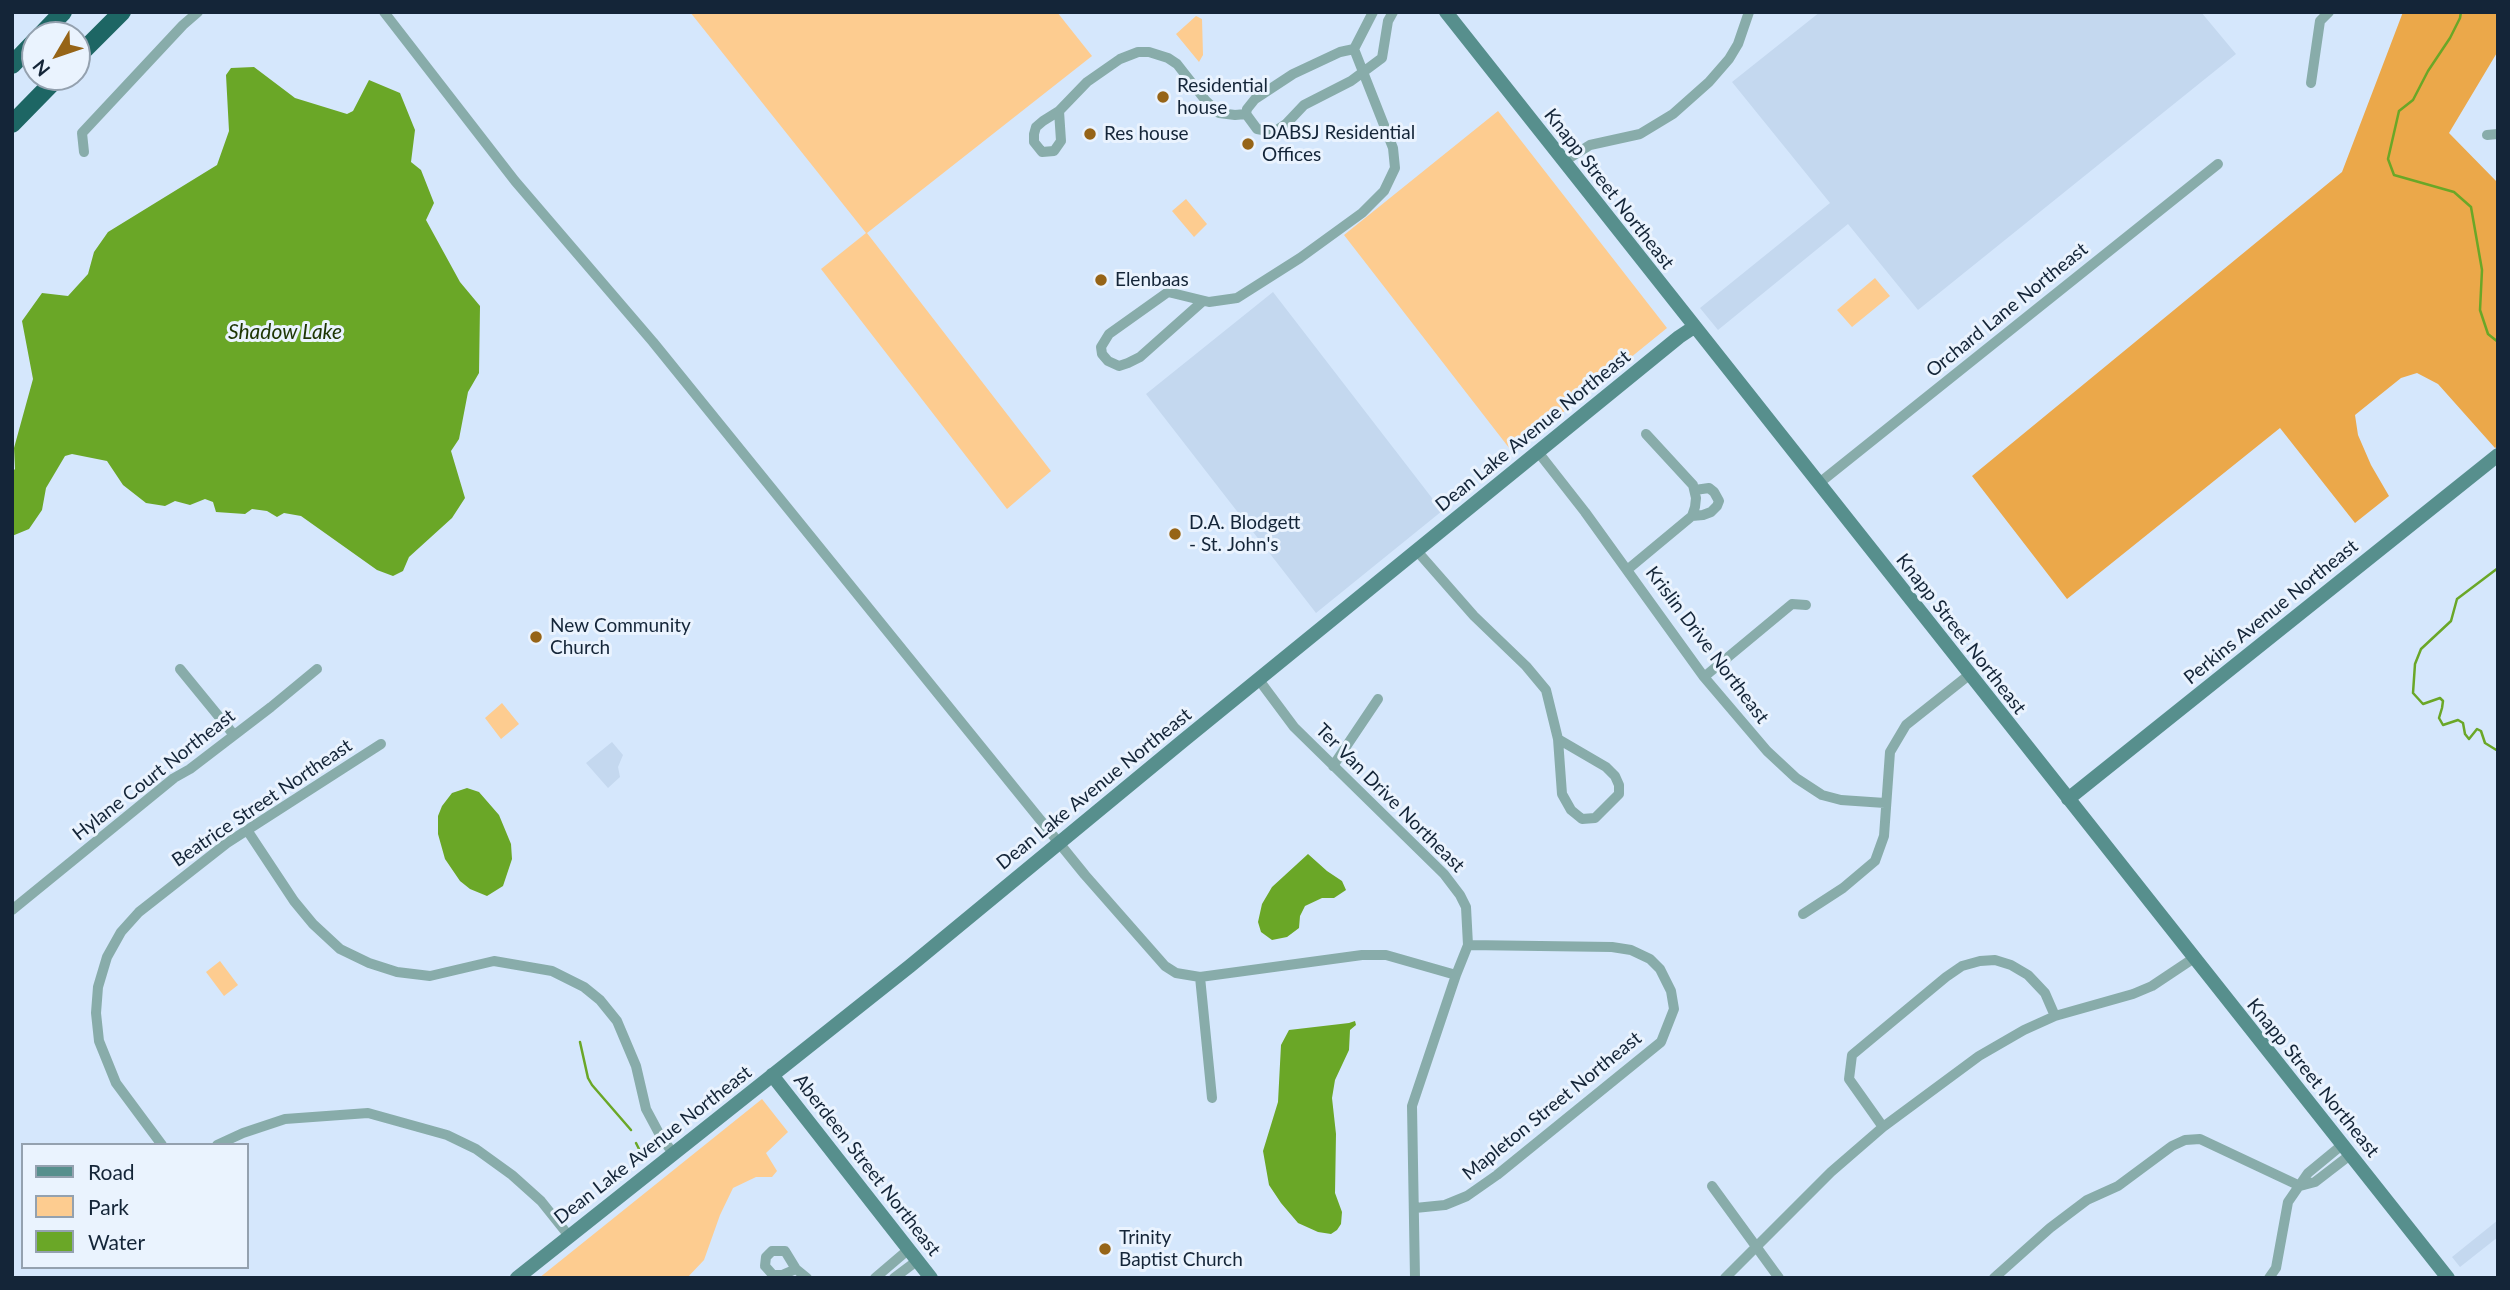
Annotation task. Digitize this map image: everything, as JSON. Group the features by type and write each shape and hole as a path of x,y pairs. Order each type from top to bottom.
{"highway":[{"path":"91,43 122,12"},
{"path":"12,124 44,91"}],"main road":[{"name":"Knapp Street Northeast","path":"1446,12 2448,1278"},
{"name":"Dean Lake Avenue Northeast","path":"517,1278 910,966 1059,841 1694,327"},
{"name":"Perkins Avenue Northeast","path":"2068,799 2498,455"},
{"name":"Aberdeen Street Northeast","path":"772,1076 931,1278"}],"street":[{"path":"84,152 82,133 198,12"},
{"path":"384,12 515,181 653,342 1085,875 1165,966 1176,973 1200,977 1362,955 1386,955 1456,975"},
{"path":"1373,12 1354,48 1293,74 1255,99 1247,109 1248,121 1257,129 1274,132 1304,105 1351,81 1382,58 1388,20 1393,12"},
{"path":"1563,162 1590,145 1640,134 1673,114 1709,82 1729,59 1738,44 1749,12"},
{"path":"2318,12 2328,13"},
{"path":"2311,83 2320,21 2328,13"},
{"path":"1203,301 1140,357 1119,366 1108,361 1102,354 1101,347 1109,334 1168,292 1203,301 1237,298 1300,258 1362,213 1384,191 1395,168 1393,148 1354,48"},
{"path":"1059,111 1087,82 1120,59 1129,54 1149,52 1177,64 1219,113 1246,114"},
{"path":"2487,135 2498,134"},
{"name":"Orchard Lane Northeast","path":"1818,484 2218,164"},
{"path":"1627,569 1692,516 1695,507 1695,490 1688,478 1646,434"},
{"name":"Krislin Drive Northeast","path":"1538,452 1627,569 1704,677 1767,751 1809,789 1822,795 1841,800 1885,803"},
{"path":"1692,516 1703,516 1711,512 1719,501 1709,488 1695,490"},
{"path":"1417,551 1474,616 1546,690 1558,738 1562,794 1571,810 1582,819 1595,818 1619,794 1615,776 1606,767 1558,738"},
{"path":"1704,677 1792,604 1806,605"},
{"path":"180,669 234,735"},
{"name":"Hylane Court Northeast","path":"12,910 174,778 190,769 317,669"},
{"path":"1803,914 1851,883 1875,861 1884,836 1890,752 1906,724 1969,675"},
{"name":"Ter Van Drive Northeast","path":"1259,680 1294,727 1444,874 1466,907 1468,945 1412,1106 1415,1278"},
{"path":"1333,766 1378,699"},
{"name":"Beatrice Street Northeast","path":"161,1143 116,1083 99,1041 96,1013 99,986 107,957 121,932 159,896 247,830 382,744"},
{"path":"247,830 294,901 313,924 340,949 369,963 397,972 430,976 494,961 552,971 584,987 600,1000 617,1021 636,1066 646,1109 673,1153"},
{"name":"Mapleton Street Northeast","path":"1415,1208 1445,1205 1467,1196 1497,1175 1661,1042 1674,1009 1671,991 1660,969 1650,959 1631,950 1612,947 1468,945"},
{"path":"1725,1278 1831,1172 1883,1127 1979,1056 2024,1030 2056,1016 2143,990 2183,968 2194,958"},
{"path":"1883,1127 1849,1079 1852,1055 1962,966 1995,960 2011,965 2028,975 2045,993 2056,1016"},
{"path":"1200,977 1212,1098"},
{"path":"221,1143 285,1119 368,1113 447,1135 476,1149 512,1175 541,1201 569,1236"},
{"path":"1994,1278 2050,1228 2087,1200 2118,1186 2172,1146 2185,1140 2200,1139 2300,1186"},
{"path":"2269,1278 2276,1268 2288,1202 2308,1173 2346,1150"},
{"path":"1712,1186 1779,1278"},
{"path":"874,1278 914,1255"},
{"path":"894,1278 914,1255"},
{"path":"796,1269 807,1278"}],"shaded area":[{"path":"1820,12 2201,12 2236,54 1918,310 1848,224 1718,330 1700,308 1830,203 1732,82"},
{"path":"2403,12 2498,12 2498,51 2449,133 2498,183 2498,446 2495,448 2438,384 2417,373 2401,378 2355,415 2358,435 2389,496 2355,523 2280,428 2067,599 1972,476 2342,172"},
{"path":"1273,292 1442,511 1316,613 1146,394"},
{"path":"612,742 623,755 618,767 620,777 608,788 586,763"},
{"path":"2498,1220 2498,1237 2460,1267 2452,1257"}],"green space":[{"path":"690,12 1057,12 1092,56 867,233 1051,471 1007,509 821,269 866,233"},
{"path":"1196,16 1202,19 1203,55 1199,62 1176,34"},
{"path":"1498,111 1667,328 1513,453 1344,235"},
{"path":"1186,199 1207,224 1194,237 1172,211"},
{"path":"1875,278 1890,296 1852,327 1837,310"},
{"path":"502,703 519,724 501,739 485,718"},
{"path":"220,961 238,985 224,996 206,972"},
{"path":"762,1099 788,1132 766,1153 777,1171 772,1177 756,1177 733,1188 704,1260 687,1278 539,1278"}],"water":[{"name":"Shadow Lake","path":"254,67 295,98 347,114 353,111 369,80 400,93 415,130 411,162 421,170 434,203 426,220 460,282 480,306 479,373 468,392 459,439 451,451 465,498 452,518 409,557 403,571 393,576 377,570 301,516 284,513 277,517 267,511 252,509 245,514 216,512 213,502 205,499 190,505 175,501 165,506 146,503 123,485 107,461 72,454 65,456 46,488 42,510 29,529 12,536 14,448 33,379 22,321 42,293 68,296 88,274 94,252 108,232 217,165 229,131 226,75 231,68"},
{"path":"467,788 479,792 499,815 511,844 512,859 503,886 487,896 470,889 460,881 445,859 438,834 438,816 442,806 452,793"},
{"path":"1308,854 1342,881 1346,890 1334,898 1322,898 1305,906 1300,916 1299,928 1287,937 1272,940 1261,932 1258,922 1262,904 1272,887"},
{"path":"1355,1021 1356,1025 1350,1030 1349,1050 1335,1080 1332,1098 1336,1134 1335,1193 1342,1212 1341,1224 1331,1234 1318,1232 1298,1223 1281,1203 1269,1185 1263,1151 1278,1102 1281,1045 1289,1030"}],"waterway":[{"path":"2461,12 2450,38 2413,100 2399,111 2388,159 2394,175 2454,192 2471,207 2482,270 2480,310 2488,334 2498,342"},
{"path":"2498,568 2457,599 2451,621 2421,649 2415,664 2413,693 2423,704 2440,698 2443,701 2439,718 2443,725 2458,720 2463,723 2469,739 2477,729 2481,731 2485,743 2498,751"},
{"path":"580,1042 592,1085 631,1130"},
{"path":"636,1143 643,1157"}],"place":[{"name":"Residential house","path":"1163,97"},
{"name":"Res house","path":"1090,134"},
{"name":"DABSJ Residential Offices","path":"1248,144"},
{"name":"Elenbaas","path":"1101,280"},
{"name":"D.A. Blodgett - St. John's","path":"1175,534"},
{"name":"New Community Church","path":"536,637"},
{"name":"Trinity Baptist Church","path":"1105,1249"}]}
